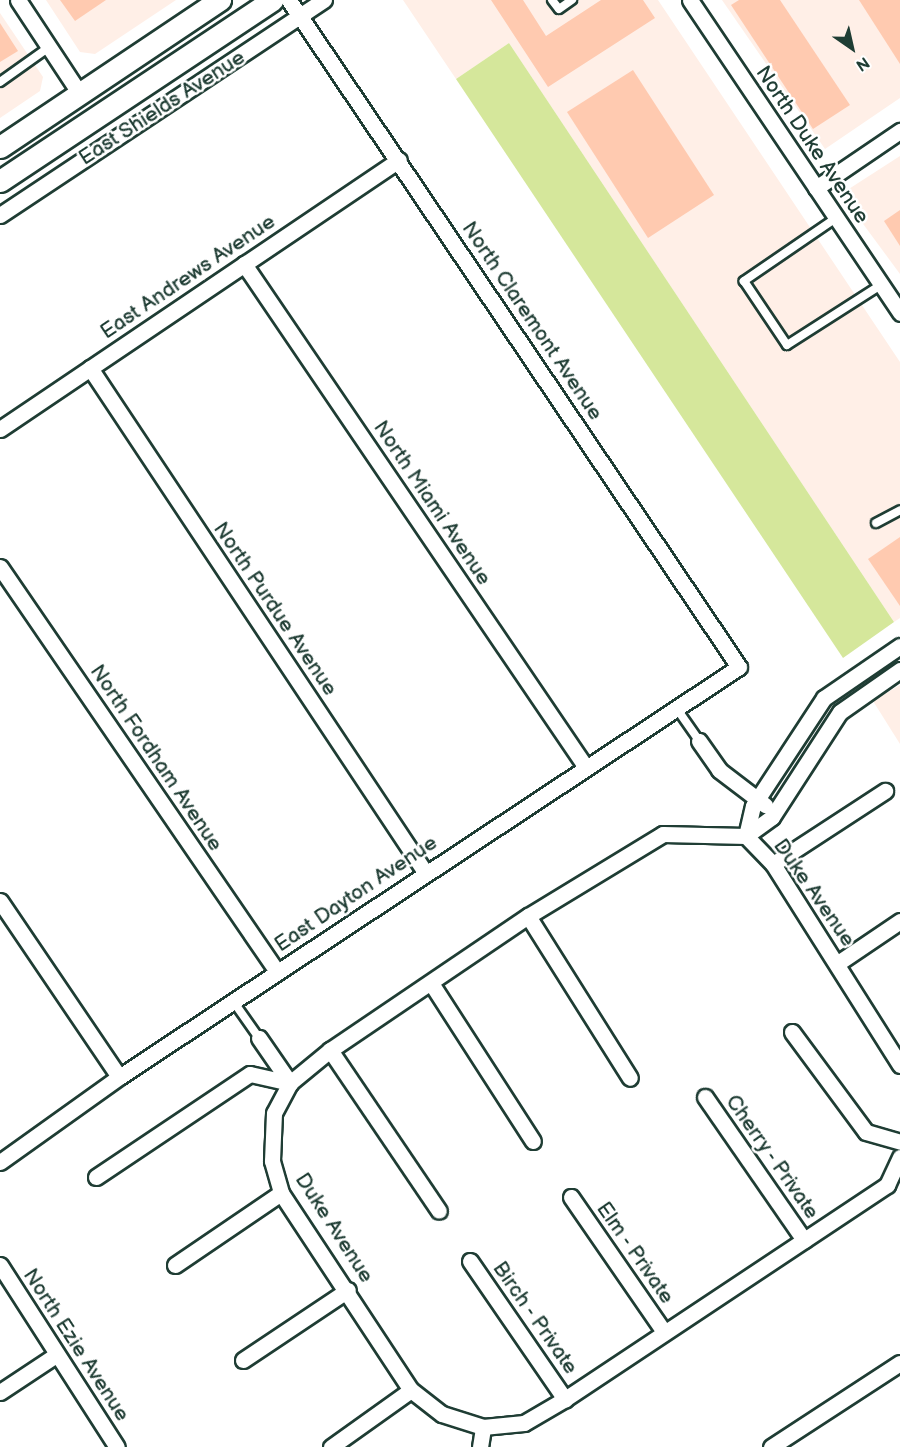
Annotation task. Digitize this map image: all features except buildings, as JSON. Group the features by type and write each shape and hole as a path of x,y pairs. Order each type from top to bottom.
{"main road":[{"path":"0,147 219,0"},
{"name":"East Shields Avenue","path":"0,181 272,0"}],"street":[{"path":"18,0 80,94"},
{"name":"North Claremont Avenue","path":"289,0 739,667"},
{"name":"East Shields Avenue","path":"0,215 324,0"},
{"name":"North Duke Avenue","path":"690,0 900,313"},
{"path":"816,188 900,131"},
{"name":"East Andrews Avenue","path":"0,429 399,160"},
{"name":"North Miami Avenue","path":"244,264 585,766"},
{"name":"North Purdue Avenue","path":"90,368 425,872"},
{"name":"North Fordham Avenue","path":"0,567 277,972"},
{"path":"746,836 757,800 824,698 900,646"},
{"name":"East Dayton Avenue","path":"0,1162 119,1077 425,872 739,667"},
{"path":"746,836 775,810 840,712 900,670"},
{"path":"699,741 718,770 757,800 775,810"},
{"path":"773,864 885,791"},
{"name":"Duke Avenue","path":"900,1061 773,864 746,836 663,834 528,916 431,984 330,1050 290,1083 274,1113 272,1161 281,1194 348,1290 411,1390 442,1414 483,1427 524,1423 566,1399 886,1185 900,1157"},
{"path":"0,901 119,1077"},
{"path":"528,916 630,1078"},
{"path":"838,963 900,921"},
{"path":"431,984 533,1141"},
{"path":"792,1032 866,1132 900,1142"},
{"path":"258,1038 290,1083"},
{"path":"330,1050 439,1211"},
{"path":"96,1177 250,1074 290,1083"},
{"name":"Cherry - Private","path":"705,1097 804,1240"},
{"path":"175,1265 281,1194"},
{"name":"Elm - Private","path":"571,1197 664,1332"},
{"name":"Birch - Private","path":"470,1261 566,1399"},
{"name":"North Ezie Avenue","path":"0,1265 117,1447"},
{"path":"243,1360 348,1290"},
{"path":"0,1392 56,1355"},
{"path":"771,1447 789,1442 900,1363"},
{"path":"331,1447 411,1390"},
{"path":"480,1447 483,1427"}],"lane":[{"path":"552,0 559,9 572,0"},
{"path":"0,82 49,47"},
{"path":"837,218 744,281 787,345 881,285"},
{"path":"876,523 900,510"},
{"path":"677,709 699,741"},
{"path":"233,1001 258,1038"}],"shaded area":[{"path":"46,0 176,0 95,54 80,52"},
{"path":"403,0 658,0 900,362 900,618 894,622 509,43 456,79"},
{"path":"722,0 900,0 900,98 825,149"},
{"path":"0,13 43,77 40,91 0,118"},
{"path":"900,156 900,274 841,194"},
{"path":"900,685 900,744 873,701"}],"green space":[{"path":"509,43 894,622 843,658 456,79"}]}
